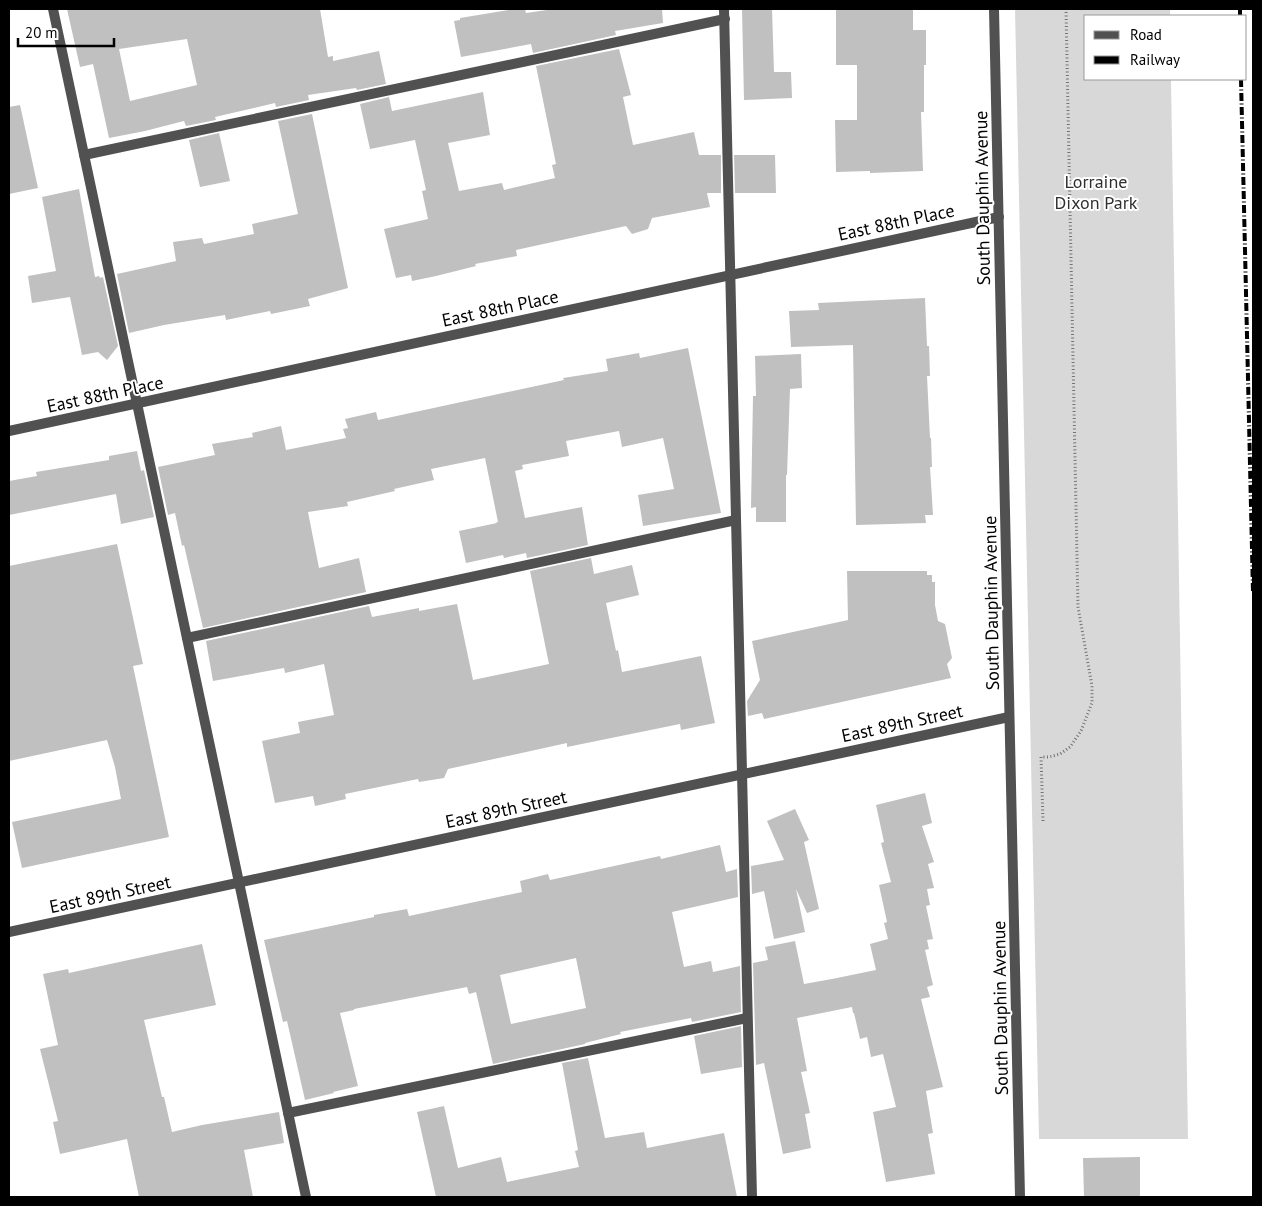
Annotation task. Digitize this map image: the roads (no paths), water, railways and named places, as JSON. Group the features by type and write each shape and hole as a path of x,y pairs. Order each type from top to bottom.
{"street":[{"path":"53,9 306,1197"},
{"name":"South Dauphin Avenue","path":"994,9 1020,1197"},
{"path":"84,155 724,14 752,1197"},
{"name":"East 88th Place","path":"9,432 999,217"},
{"path":"187,638 736,520"},
{"name":"East 89th Street","path":"9,932 1009,717"},
{"path":"288,1113 748,1018"}],"railway":[{"path":"1240,9 1240,15"},
{"path":"1241,80 1253,592"}],"park label":[{"name":"Lorraine Dixon Park","path":"1096,191"}]}
